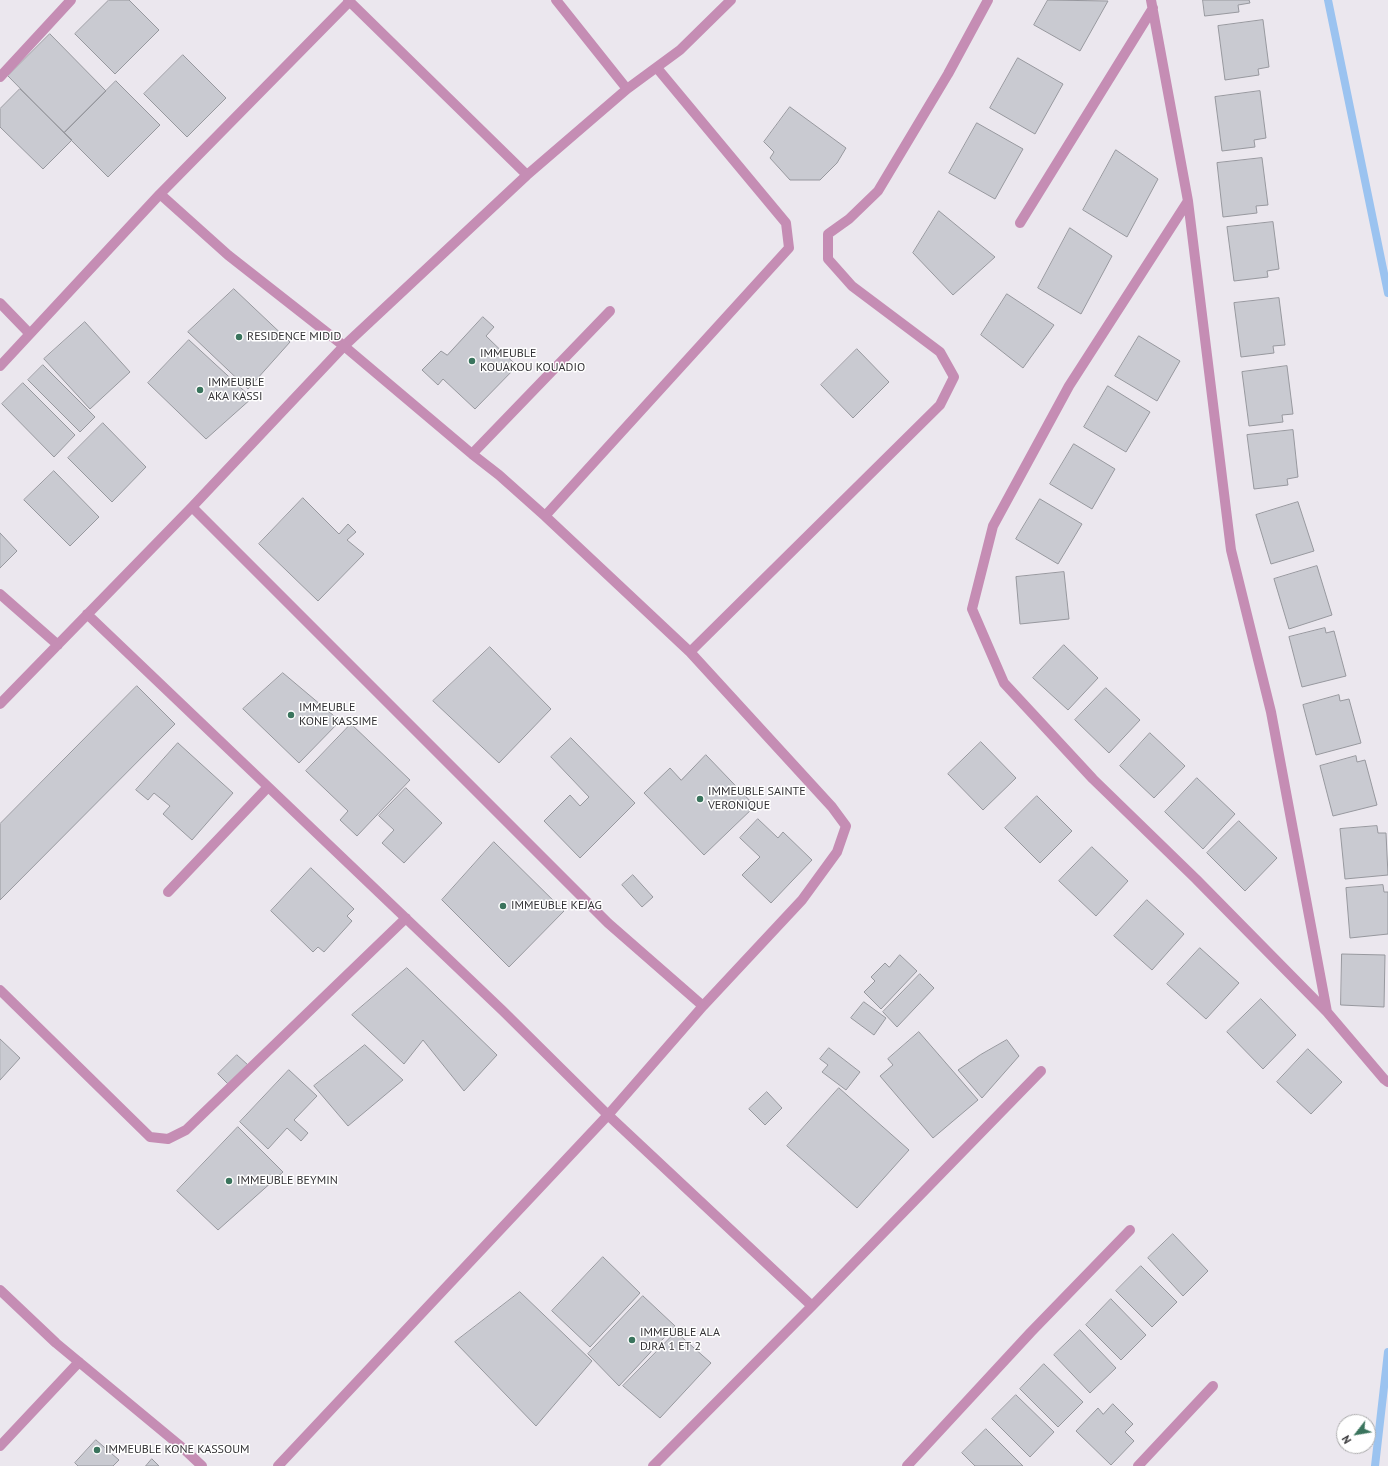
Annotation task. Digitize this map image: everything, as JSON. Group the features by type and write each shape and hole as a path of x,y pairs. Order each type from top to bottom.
{"street":[{"path":"0,76 71,0"},
{"path":"556,0 627,89"},
{"path":"0,704 192,507 344,346 527,175 627,89 680,50 731,0"},
{"path":"690,652 940,405 954,377 940,352 852,286 828,259 828,234 849,219 878,191 948,74 988,0"},
{"path":"0,366 160,194 349,1 527,175"},
{"path":"1152,4 1188,201 1231,550 1271,712 1326,1012"},
{"path":"1020,223 1152,4"},
{"path":"545,516 789,248 786,223 657,68"},
{"path":"160,194 228,254 344,346 499,475 545,516 690,652 832,807 846,826 837,852 802,900 703,1006 608,1115 278,1466"},
{"path":"1188,201 1069,386 992,526 972,609 1004,683 1093,779 1196,879 1326,1012 1388,1082"},
{"path":"0,303 30,333"},
{"path":"472,454 610,311"},
{"path":"192,507 608,923 703,1006"},
{"path":"0,594 58,646"},
{"path":"87,614 503,1011 608,1115 812,1306"},
{"path":"168,892 268,787"},
{"path":"0,990 150,1137 168,1139 186,1130 406,918"},
{"path":"653,1466 812,1306 1041,1071"},
{"path":"907,1466 1026,1338 1130,1230"},
{"path":"0,1290 56,1343 184,1449 202,1466"},
{"path":"0,1446 79,1362"},
{"path":"1138,1466 1213,1386"}],"building":[{"path":"109,0 129,0 159,30 115,74 75,34"},
{"path":"1048,0 1108,1 1080,51 1034,25"},
{"path":"1203,0 1249,0 1250,3 1238,5 1239,12 1205,16"},
{"path":"1263,20 1269,67 1258,69 1259,75 1225,80 1218,26"},
{"path":"50,34 106,91 64,133 8,76"},
{"path":"183,55 226,98 187,137 144,94"},
{"path":"1018,58 1063,84 1035,134 990,108"},
{"path":"116,81 160,125 108,177 64,133"},
{"path":"20,89 72,140 43,169 0,127 0,109"},
{"path":"1260,91 1266,138 1254,140 1255,147 1222,151 1215,97"},
{"path":"790,107 846,148 837,163 820,180 790,180 770,158 774,152 764,142"},
{"path":"977,123 1023,149 995,199 949,173"},
{"path":"1116,150 1158,179 1127,237 1083,210"},
{"path":"1262,158 1268,205 1256,206 1257,213 1223,217 1217,163"},
{"path":"939,211 995,257 953,295 913,253"},
{"path":"1273,222 1279,269 1267,271 1268,277 1234,281 1227,227"},
{"path":"1070,228 1112,256 1081,314 1038,288"},
{"name":"RESIDENCE MIDID","path":"234,289 290,342 248,389 188,332"},
{"path":"1007,294 1054,325 1023,368 981,335"},
{"path":"1279,298 1285,345 1273,346 1274,353 1241,357 1234,303"},
{"name":"IMMEUBLE KOUAKOU KOUADIO","path":"483,317 494,327 486,336 517,366 475,409 443,379 438,385 422,370 441,351 447,355"},
{"path":"85,322 130,372 90,409 44,359"},
{"path":"1139,336 1180,361 1157,401 1115,376"},
{"name":"IMMEUBLE AKA KASSI","path":"189,340 252,398 206,439 148,383"},
{"path":"857,349 889,382 853,418 821,385"},
{"path":"43,365 95,417 80,432 28,380"},
{"path":"1287,366 1293,414 1282,415 1283,422 1249,426 1242,372"},
{"path":"23,383 75,435 54,457 2,404"},
{"path":"1108,386 1150,412 1126,452 1084,427"},
{"path":"103,423 146,467 112,502 68,458"},
{"path":"1293,430 1298,477 1287,479 1288,485 1254,489 1247,435"},
{"path":"1074,444 1115,469 1092,509 1050,484"},
{"path":"54,471 99,517 70,546 24,500"},
{"path":"303,498 339,534 348,524 356,532 347,540 364,554 318,601 259,544"},
{"path":"1040,499 1082,524 1058,564 1016,539"},
{"path":"1298,502 1314,551 1271,564 1256,515"},
{"path":"0,533 17,551 0,568"},
{"path":"1317,566 1332,615 1289,629 1274,579"},
{"path":"1064,572 1069,619 1020,624 1016,577"},
{"path":"1325,628 1326,633 1334,631 1346,676 1302,687 1289,637"},
{"path":"1064,645 1098,678 1068,710 1033,678"},
{"path":"490,647 551,709 499,763 433,701"},
{"name":"IMMEUBLE KONE KASSIME","path":"283,673 340,721 299,763 243,709"},
{"path":"137,686 175,724 0,900 0,824"},
{"path":"1106,688 1140,720 1109,753 1075,720"},
{"path":"1339,695 1340,701 1349,699 1361,743 1316,755 1303,705"},
{"path":"351,724 410,780 357,836 340,820 348,811 306,771"},
{"path":"1150,733 1185,766 1154,798 1120,766"},
{"path":"571,738 635,803 580,858 544,821 570,795 580,806 589,797 551,757"},
{"path":"981,742 1016,778 983,810 948,774"},
{"path":"178,743 233,793 192,840 163,814 170,806 154,793 148,800 136,790"},
{"name":"IMMEUBLE SAINTE VERONIQUE","path":"706,755 755,806 704,855 644,793 670,768 681,780"},
{"path":"1356,756 1357,762 1365,760 1377,805 1333,816 1320,766"},
{"path":"1197,778 1235,814 1203,849 1165,812"},
{"path":"406,788 442,823 404,863 382,843 394,830 379,816"},
{"path":"1037,796 1072,831 1040,863 1005,828"},
{"path":"758,819 778,838 783,832 812,860 771,903 742,875 760,857 740,838"},
{"path":"1239,821 1277,858 1245,891 1207,853"},
{"path":"1377,826 1378,833 1386,833 1388,875 1345,879 1340,829"},
{"name":"IMMEUBLE KEJAG","path":"494,842 564,911 509,967 442,900"},
{"path":"1092,847 1128,881 1096,916 1059,881"},
{"path":"311,868 354,909 347,916 352,921 324,952 318,947 313,952 271,911"},
{"path":"633,875 653,897 642,907 622,885"},
{"path":"1383,885 1384,892 1388,892 1388,934 1350,938 1346,888"},
{"path":"1147,900 1184,934 1152,970 1114,936"},
{"path":"1200,948 1239,983 1206,1019 1167,984"},
{"path":"1342,954 1385,955 1384,1007 1341,1005"},
{"path":"900,955 917,971 881,1009 864,992 875,981 871,977 885,963 889,967"},
{"path":"407,968 497,1055 464,1091 423,1040 404,1064 352,1015"},
{"path":"920,974 934,988 897,1027 883,1012"},
{"path":"1261,999 1296,1035 1263,1069 1227,1032"},
{"path":"864,1002 886,1018 874,1035 851,1018"},
{"path":"919,1032 978,1100 933,1138 880,1076 893,1065 888,1059"},
{"path":"0,1039 20,1058 0,1080"},
{"path":"1007,1040 1019,1056 982,1098 958,1070 980,1055"},
{"path":"365,1045 403,1080 348,1126 314,1086"},
{"path":"829,1048 860,1072 846,1090 822,1072 828,1065 820,1059"},
{"path":"1308,1049 1342,1082 1311,1114 1277,1082"},
{"path":"237,1055 248,1065 229,1085 218,1074"},
{"path":"289,1070 317,1096 294,1120 308,1133 301,1141 287,1128 268,1149 240,1122"},
{"path":"839,1088 909,1150 857,1208 787,1146"},
{"path":"767,1092 782,1108 765,1125 749,1109"},
{"name":"IMMEUBLE BEYMIN","path":"238,1127 283,1172 218,1230 177,1191"},
{"path":"1173,1234 1208,1271 1183,1296 1148,1258"},
{"path":"603,1257 640,1293 590,1347 552,1311"},
{"path":"1141,1266 1177,1302 1152,1327 1116,1291"},
{"path":"520,1292 592,1361 536,1426 455,1342"},
{"name":"IMMEUBLE ALA DJRA 1 ET 2","path":"643,1296 675,1326 619,1386 588,1354"},
{"path":"1111,1299 1146,1335 1121,1360 1086,1325"},
{"path":"1080,1330 1116,1368 1090,1393 1054,1355"},
{"path":"676,1332 711,1363 660,1418 623,1386"},
{"path":"1044,1364 1083,1402 1058,1427 1020,1389"},
{"path":"1016,1395 1054,1432 1030,1457 992,1419"},
{"path":"1113,1404 1133,1424 1125,1432 1134,1441 1111,1465 1076,1431 1098,1408 1103,1414"},
{"path":"986,1429 1023,1466 975,1466 962,1453"},
{"name":"IMMEUBLE KONE KASSOUM","path":"96,1440 119,1460 113,1466 78,1466 75,1463"},
{"path":"152,1459 159,1466 146,1466"}],"waterway":[{"path":"1328,0 1388,293"},
{"path":"1375,1466 1388,1352"}],"place":[{"name":"RESIDENCE MIDID","path":"239,337"},
{"name":"IMMEUBLE KOUAKOU KOUADIO","path":"472,361"},
{"name":"IMMEUBLE AKA KASSI","path":"200,390"},
{"name":"IMMEUBLE KONE KASSIME","path":"291,715"},
{"name":"IMMEUBLE SAINTE VERONIQUE","path":"700,799"},
{"name":"IMMEUBLE KEJAG","path":"503,906"},
{"name":"IMMEUBLE BEYMIN","path":"229,1181"},
{"name":"IMMEUBLE ALA DJRA 1 ET 2","path":"632,1340"},
{"name":"IMMEUBLE KONE KASSOUM","path":"97,1450"}]}
